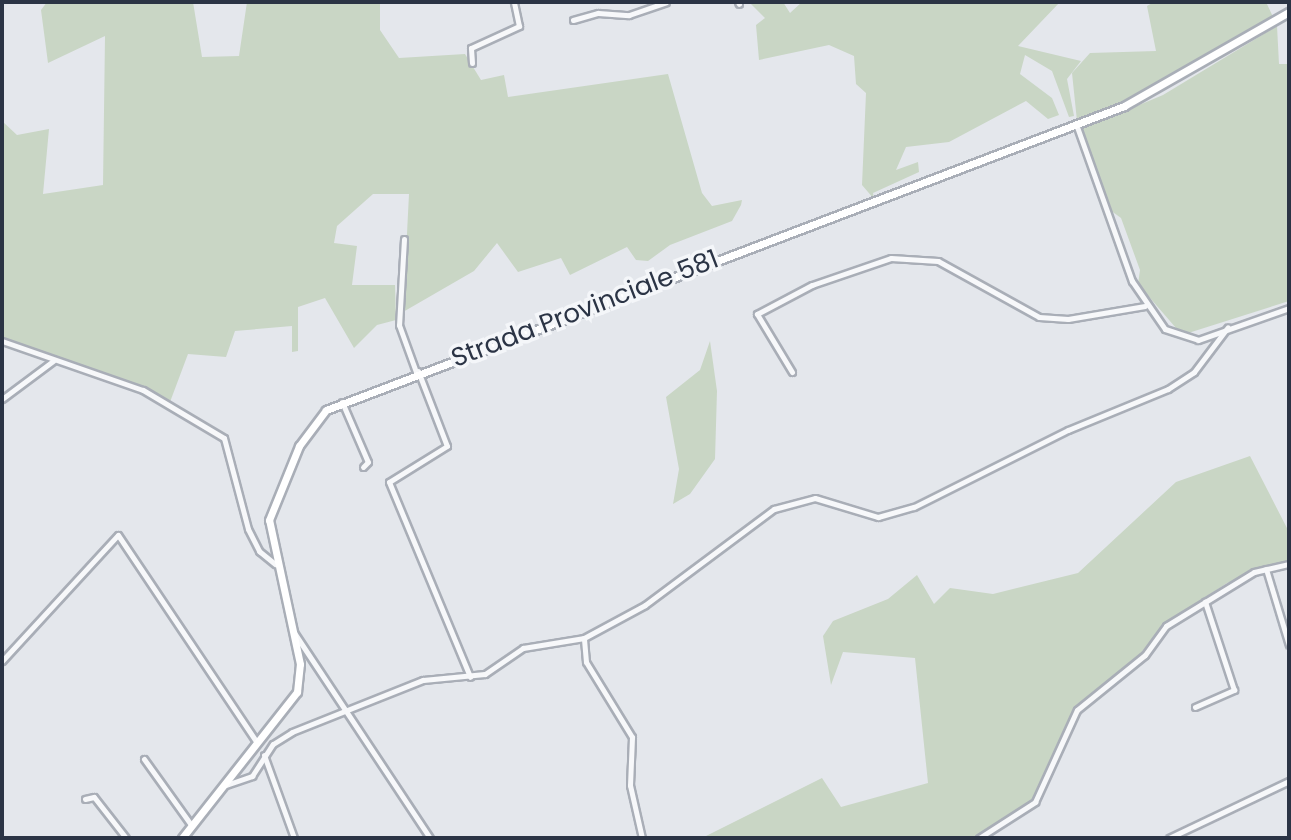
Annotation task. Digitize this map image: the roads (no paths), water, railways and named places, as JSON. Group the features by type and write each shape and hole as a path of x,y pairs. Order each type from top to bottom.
{"main road":[{"name":"Strada Provinciale 581","path":"182,838 297,692 300,664 275,564 269,520 276,496 310,427 342,401 1076,124 1172,83 1289,12"}],"street":[{"path":"472,63 471,48 519,26 514,2"},
{"path":"573,20 598,13 629,15 666,2"},
{"path":"1076,124 1145,306 1184,339 1198,340 1289,308"},
{"path":"404,239 399,325 447,446 389,482 470,677"},
{"path":"792,372 757,314 812,285 891,258 938,261 1039,317 1060,320 1145,306"},
{"path":"226,785 252,776 264,754 284,736 350,712 423,680 470,677 489,672 522,648 584,638 645,605 774,509 815,498 878,517 914,507 1013,456 1168,389 1194,372 1228,327"},
{"path":"2,341 182,408 224,438 248,529 275,564"},
{"path":"2,399 54,360"},
{"path":"342,401 368,462 363,467"},
{"path":"2,661 118,535 257,744"},
{"path":"979,838 1035,802 1077,710 1097,689 1145,655 1166,626 1266,569 1289,564"},
{"path":"1266,569 1289,645"},
{"path":"1195,707 1234,690 1205,602"},
{"path":"293,631 350,712 430,838"},
{"path":"584,638 586,662 632,737 630,785 642,838"},
{"path":"264,754 294,838"},
{"path":"144,759 192,826"},
{"path":"1169,838 1289,781"},
{"path":"85,799 94,797 126,838"}]}
